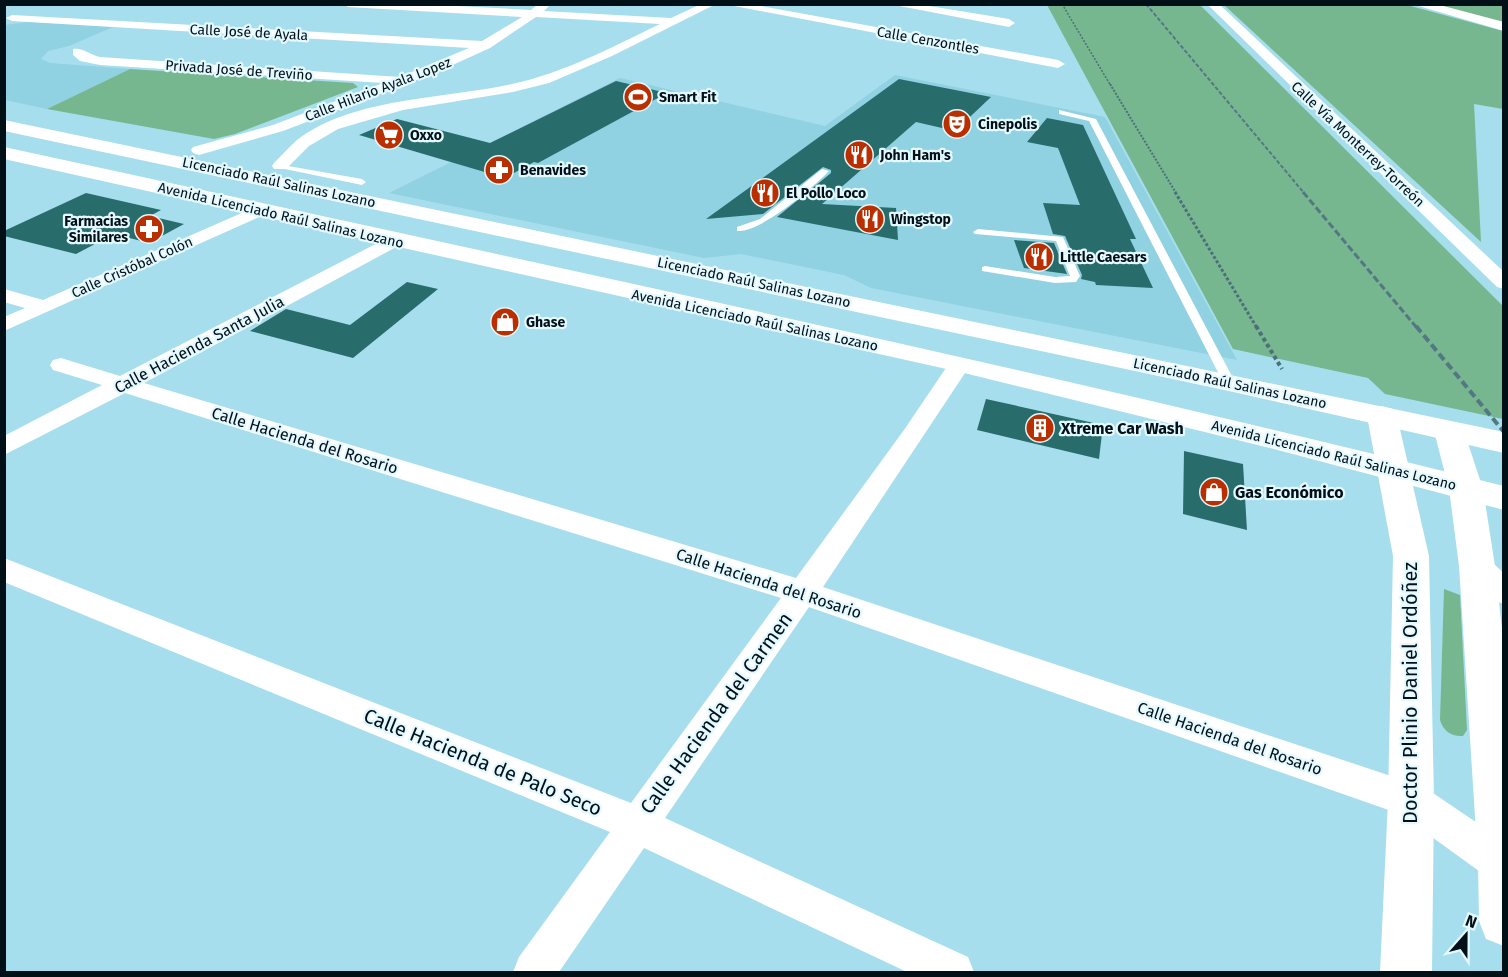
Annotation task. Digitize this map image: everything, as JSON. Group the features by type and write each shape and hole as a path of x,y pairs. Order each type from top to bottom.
{"main road":[{"path":"1418,4 1503,27"},
{"path":"4,110 199,150 282,175 279,192 248,207"},
{"name":"Licenciado Raúl Salinas Lozano","path":"4,125 282,175 482,227 1229,382 1503,443"},
{"name":"Avenida Licenciado Raúl Salinas Lozano","path":"4,153 960,364 1485,494"},
{"path":"248,207 297,201 438,230 482,227"},
{"name":"Doctor Plinio Daniel Ordóñez","path":"1382,416 1411,556 1411,800 1406,972"},
{"path":"1449,431 1485,494 1503,921"}],"street":[{"path":"348,4 673,21"},
{"name":"Calle Hilario Ayala Lopez","path":"199,150 248,140 374,92 486,45 509,33 546,4"},
{"path":"282,175 292,151 309,138 364,116 411,103 506,89 542,80 711,4"},
{"path":"729,4 807,12"},
{"path":"765,4 807,12"},
{"path":"894,4 1012,31"},
{"path":"1001,4 1023,57"},
{"name":"Calle Vía Monterrey-Torreón","path":"1212,4 1503,283"},
{"path":"8,19 51,7"},
{"path":"785,24 807,12"},
{"name":"Calle Cenzontles","path":"807,12 1058,64"},
{"name":"Calle José de Ayala","path":"8,19 486,45"},
{"name":"Privada José de Treviño","path":"77,52 85,58 100,61 402,80"},
{"path":"374,92 411,103"},
{"name":"Calle Cristóbal Colón","path":"4,325 248,207"},
{"name":"Calle Hacienda Santa Julia","path":"4,447 291,300 393,240"},
{"path":"4,295 45,307"},
{"name":"Calle Hacienda del Carmen","path":"534,972 636,824 913,436 960,364"},
{"name":"Calle Hacienda del Rosario","path":"61,365 802,592 1411,800 1502,864"},
{"name":"Calle Hacienda de Palo Seco","path":"4,569 636,824 953,972"}],"lane":[{"path":"1062,112 1092,119 1229,382"},
{"path":"740,229 763,221 825,171"},
{"path":"282,175 362,182"},
{"path":"978,232 1057,238 1062,242 1075,276 1072,280 1055,280 985,269"}],"path":[{"path":"1062,4 1299,397"}],"shaded area":[{"path":"28,22 113,27 69,46 48,51 41,59 50,63 130,69 47,109 5,100 4,25"},
{"path":"895,75 1105,117 1237,360 871,288 844,275 741,254 704,258 389,193 620,78 825,126"}],"green space":[{"path":"1047,5 1200,5 1503,306 1503,419 1385,394 1368,378 1233,349"},
{"path":"1224,5 1407,5 1503,31 1503,109 1474,104 1481,242"},
{"path":"1433,5 1503,5 1503,23"},
{"path":"130,69 353,83 358,87 235,134 214,139 47,109"},
{"path":"1444,589 1460,595 1467,730 1463,736 1448,732 1440,720"}],"building":[{"path":"899,79 991,97 955,131 916,122 822,204 896,208 898,240 777,217 831,173 831,170 823,167 763,214 706,219"},
{"path":"616,81 667,93 538,163 534,162 505,178 359,135 397,119 490,143"},
{"path":"1047,118 1083,125 1136,239 1130,239 1153,288 1096,285 1095,282 1081,279 1082,275 1065,236 1053,234 1043,203 1080,205 1058,148 1027,142"},
{"path":"86,193 161,210 150,216 184,224 149,243 114,234 76,254 4,236 4,231"},
{"name":"Little Caesars","path":"1014,240 1054,243 1067,274 1024,268"},
{"path":"407,282 438,289 353,358 250,331 286,309 350,325"},
{"name":"Xtreme Car Wash","path":"986,399 1103,425 1099,459 977,430"},
{"name":"Gas Económico","path":"1184,451 1243,464 1247,530 1183,514"}],"railway":[{"path":"1146,4 1304,193"},
{"path":"1303,192 1417,328"},
{"path":"1416,326 1504,432"}],"place":[{"name":"Smart Fit","path":"638,97"},
{"name":"Cinepolis","path":"957,124"},
{"name":"Oxxo","path":"389,135"},
{"name":"John Ham's","path":"859,155"},
{"name":"Benavides","path":"499,170"},
{"name":"El Pollo Loco","path":"765,193"},
{"name":"Wingstop","path":"870,219"},
{"name":"Farmacias Similares","path":"149,229"},
{"name":"Little Caesars","path":"1039,257"},
{"name":"Ghase","path":"505,322"},
{"name":"Xtreme Car Wash","path":"1040,428"},
{"name":"Gas Económico","path":"1214,492"}]}
